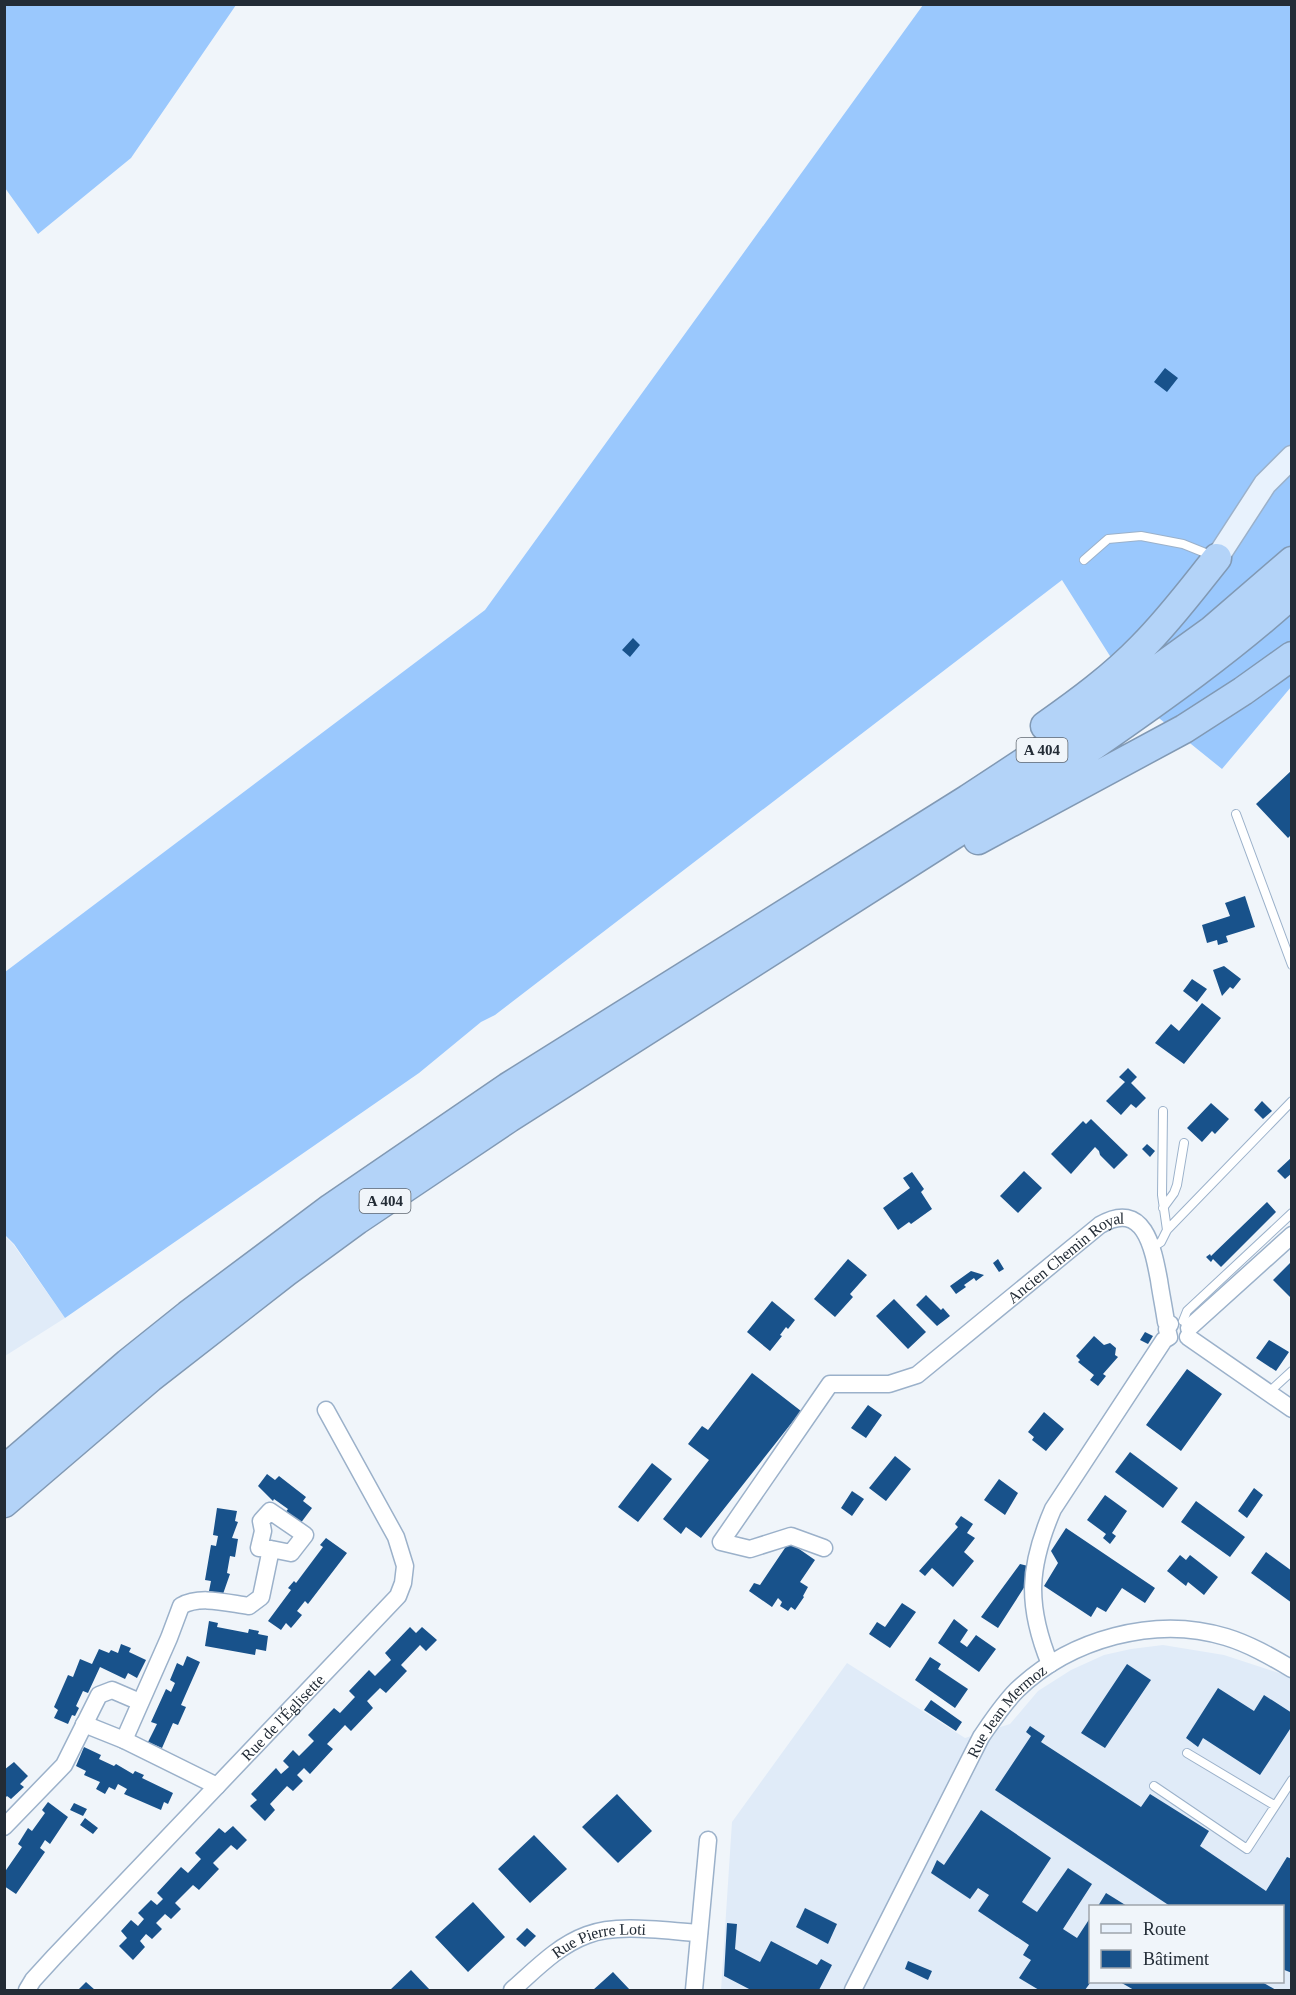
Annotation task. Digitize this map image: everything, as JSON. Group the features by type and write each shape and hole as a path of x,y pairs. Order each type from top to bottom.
{"highway":[{"path":"785,927 1108,678 1158,630 1217,558"},
{"name":"A 404","path":"4,1503 150,1378 278,1278 348,1227 968,799 1078,726 1212,630 1292,561"},
{"name":"A 404","path":"4,1470 188,1315 331,1208 508,1087 1093,746 1221,653 1292,594"},
{"path":"785,927 1110,771 1184,729 1243,692 1292,657"}],"main road":[{"path":"1217,558 1266,484 1292,457"}],"street":[{"name":"Ancien Chemin Royal","path":"824,1548 791,1536 750,1549 721,1542 830,1384 889,1384 917,1375 1100,1225 1110,1219 1122,1217 1132,1220 1143,1228 1153,1247 1166,1322 1180,1329"},
{"path":"1050,1664 1037,1629 1032,1594 1035,1563 1041,1538 1053,1509 1164,1340 1292,1235"},
{"path":"1180,1329 1292,1409"},
{"name":"Rue de l'Églisette","path":"27,1990 46,1965 398,1596 403,1583 405,1566 396,1537 326,1410"},
{"path":"124,1740 181,1606 189,1601 199,1600 249,1606 261,1597 271,1550"},
{"name":"Rue Jean Mermoz","path":"853,1990 981,1737 999,1710 1017,1691 1050,1664 1075,1650 1124,1634 1182,1630 1224,1636 1251,1647 1292,1669"},
{"path":"4,1827 64,1765 99,1695 112,1690 140,1702"},
{"path":"84,1724 124,1740 217,1786"},
{"path":"694,1990 708,1840"},
{"name":"Rue Pierre Loti","path":"512,1990 551,1956 588,1934 608,1930 699,1933"}],"lane":[{"path":"1084,560 1108,539 1141,536 1183,544 1217,558"},
{"path":"1236,814 1292,965"},
{"path":"1153,1247 1161,1242 1167,1230 1292,1101"},
{"path":"1163,1111 1161,1164 1163,1208 1167,1230"},
{"path":"1163,1208 1177,1185 1184,1143"},
{"path":"1180,1329 1187,1311 1292,1213"},
{"path":"1268,1393 1292,1371"},
{"path":"1188,1753 1274,1805"},
{"path":"1154,1786 1246,1849 1292,1780"}],"shaded area":[{"path":"4,5 236,5 131,158 38,234 5,188"},
{"path":"923,5 1291,5 1291,687 1222,769 1139,702 1062,580 495,1015 481,1022 419,1073 65,1318 14,1244 5,1235 5,972 485,610"},
{"path":"4,1235 13,1244 65,1318 5,1356"},
{"path":"1163,1645 1224,1655 1291,1677 1291,1990 721,1990 732,1822 847,1663 965,1738 1010,1724 1038,1691 1071,1670 1104,1655"}],"building":[{"path":"1165,368 1178,378 1167,392 1154,382"},
{"path":"633,638 640,645 630,657 622,650"},
{"path":"1292,770 1292,834 1288,838 1256,804"},
{"path":"1245,896 1255,927 1226,936 1228,942 1218,945 1217,940 1207,943 1202,925 1230,916 1225,903"},
{"path":"1224,966 1241,979 1233,989 1230,987 1222,996 1213,970"},
{"path":"1192,979 1207,989 1197,1002 1183,991"},
{"path":"1202,1003 1221,1018 1184,1064 1155,1043 1171,1024 1179,1031"},
{"path":"1128,1068 1137,1077 1131,1083 1146,1098 1136,1108 1131,1104 1121,1115 1106,1101 1125,1082 1119,1077"},
{"path":"1262,1101 1272,1111 1263,1119 1254,1110"},
{"path":"1211,1103 1229,1119 1215,1134 1212,1131 1202,1142 1187,1128"},
{"path":"1091,1119 1128,1155 1114,1169 1095,1147 1071,1174 1051,1154 1083,1121 1086,1124"},
{"path":"1147,1144 1155,1151 1150,1157 1142,1149"},
{"path":"1292,1157 1292,1173 1285,1179 1277,1171"},
{"path":"1024,1171 1042,1188 1018,1213 1000,1196"},
{"path":"912,1172 924,1189 921,1192 932,1209 898,1230 883,1208 910,1188 903,1178"},
{"path":"1267,1202 1276,1212 1221,1267 1213,1259 1211,1262 1206,1257 1210,1254 1211,1256"},
{"path":"848,1259 867,1275 850,1294 853,1297 835,1317 814,1299"},
{"path":"998,1259 1004,1269 999,1272 993,1263"},
{"path":"1290,1263 1292,1265 1292,1299 1273,1280"},
{"path":"971,1271 984,1275 976,1281 974,1278 956,1294 950,1286"},
{"path":"926,1295 950,1316 937,1326 916,1305"},
{"path":"894,1299 926,1332 908,1349 876,1316"},
{"path":"772,1301 795,1320 788,1329 786,1327 770,1351 747,1332"},
{"path":"1145,1332 1153,1336 1148,1344 1140,1340"},
{"path":"1094,1336 1104,1345 1110,1343 1116,1348 1115,1355 1118,1357 1103,1374 1106,1376 1098,1386 1090,1380 1094,1375 1078,1362 1080,1360 1076,1356"},
{"path":"1269,1340 1289,1352 1276,1371 1256,1358"},
{"path":"1187,1369 1222,1394 1181,1451 1146,1425"},
{"path":"752,1373 801,1411 701,1538 686,1527 681,1534 663,1519 709,1460 688,1444 702,1426 708,1430"},
{"path":"868,1405 882,1415 866,1438 851,1428"},
{"path":"1044,1412 1064,1429 1046,1451 1032,1440 1034,1437 1028,1432"},
{"path":"1130,1452 1178,1488 1163,1508 1115,1472"},
{"path":"895,1456 911,1469 886,1501 869,1488"},
{"path":"652,1463 672,1479 638,1522 618,1507"},
{"path":"267,1474 275,1480 279,1476 306,1497 303,1501 312,1508 300,1524 285,1513 288,1509 274,1499 273,1501 258,1486"},
{"path":"999,1479 1018,1493 1005,1515 984,1500"},
{"path":"1254,1488 1263,1495 1247,1518 1238,1511"},
{"path":"852,1491 864,1499 852,1516 841,1508"},
{"path":"1105,1495 1127,1511 1112,1533 1116,1536 1110,1544 1103,1538 1106,1534 1087,1520"},
{"path":"1196,1501 1245,1537 1230,1557 1181,1522"},
{"path":"217,1508 237,1511 235,1521 238,1522 232,1538 238,1539 235,1557 230,1556 227,1573 230,1574 223,1594 209,1591 211,1581 205,1580 211,1545 216,1546 218,1536 213,1535"},
{"path":"961,1516 973,1524 967,1533 975,1538 964,1552 974,1561 953,1587 932,1568 925,1576 919,1571 958,1527 955,1524"},
{"path":"1066,1528 1155,1588 1145,1603 1122,1588 1106,1612 1097,1607 1091,1617 1044,1586 1058,1563 1051,1551"},
{"path":"326,1538 347,1553 308,1604 305,1601 297,1611 302,1615 291,1628 286,1623 281,1630 268,1621 291,1590 288,1588 294,1581 296,1583 323,1547 320,1545"},
{"path":"789,1542 815,1560 800,1582 808,1587 804,1597 795,1610 791,1607 788,1611 780,1606 782,1602 778,1598 772,1607 749,1591 754,1583 760,1585"},
{"path":"1266,1552 1292,1571 1292,1603 1251,1573"},
{"path":"1180,1555 1186,1560 1190,1555 1218,1577 1204,1595 1188,1582 1186,1586 1167,1571"},
{"path":"1020,1564 1028,1566 1025,1586 998,1628 981,1617"},
{"path":"902,1603 916,1612 890,1648 869,1634 877,1622 885,1627"},
{"path":"954,1619 968,1630 960,1642 967,1647 976,1635 996,1649 979,1672 938,1643"},
{"path":"209,1621 218,1623 217,1627 248,1633 249,1629 259,1631 258,1634 268,1636 266,1651 256,1649 255,1655 205,1646"},
{"path":"410,1627 416,1633 422,1627 437,1640 426,1651 420,1645 401,1665 407,1671 386,1693 380,1688 367,1701 373,1708 351,1731 345,1725 327,1744 333,1749 310,1774 304,1768 297,1775 303,1781 293,1791 287,1786 270,1804 275,1810 265,1821 250,1806 257,1800 251,1794 276,1768 281,1774 289,1767 283,1761 293,1750 299,1756 314,1741 308,1735 334,1708 340,1713 355,1697 349,1691 369,1670 375,1676 391,1660 385,1653"},
{"path":"121,1644 131,1648 129,1652 146,1660 137,1678 128,1673 125,1679 100,1667 88,1693 83,1691 76,1706 79,1708 75,1716 72,1715 68,1724 54,1718 58,1710 54,1707 68,1675 73,1677 80,1659 92,1664 99,1649 109,1653 111,1650 118,1653"},
{"path":"187,1656 200,1662 181,1705 186,1707 178,1725 173,1723 162,1748 148,1742 157,1724 151,1722 166,1689 171,1692 175,1683 170,1680 177,1663 183,1666"},
{"path":"930,1657 941,1664 938,1669 968,1689 955,1708 915,1680"},
{"path":"1127,1664 1151,1680 1105,1748 1081,1733"},
{"path":"1218,1688 1254,1711 1264,1695 1292,1713 1292,1726 1260,1775 1203,1738 1198,1747 1186,1738"},
{"path":"931,1700 962,1722 956,1731 924,1710"},
{"path":"1030,1726 1045,1736 1041,1742 1141,1807 1150,1794 1209,1831 1200,1846 1266,1891 1287,1857 1292,1859 1292,1973 1284,1970 1284,1905 1168,1905 995,1790 1031,1736 1026,1732"},
{"path":"84,1747 101,1755 99,1759 114,1766 116,1764 133,1774 135,1771 144,1775 142,1778 173,1793 168,1804 164,1802 161,1810 124,1794 127,1789 118,1784 115,1790 109,1787 105,1794 96,1789 100,1782 84,1775 86,1771 76,1766"},
{"path":"14,1762 28,1776 20,1784 24,1787 11,1799 7,1796 4,1799 4,1770"},
{"path":"617,1794 652,1831 618,1863 582,1827"},
{"path":"48,1802 68,1817 50,1844 45,1840 40,1848 45,1852 16,1894 4,1886 4,1873 22,1847 18,1844 28,1828 32,1831 45,1813 42,1810"},
{"path":"74,1803 87,1809 83,1816 70,1810"},
{"path":"981,1810 1051,1858 1022,1902 1037,1912 1068,1868 1092,1884 1063,1929 1077,1938 1089,1920 1090,1983 1085,1990 1039,1990 1019,1978 1031,1960 1023,1955 1029,1945 978,1911 989,1895 978,1888 970,1899 931,1873 937,1860 944,1865"},
{"path":"85,1818 98,1828 93,1834 80,1825"},
{"path":"233,1826 247,1840 237,1850 231,1845 213,1863 219,1869 199,1890 193,1885 175,1903 181,1909 171,1919 165,1914 156,1923 162,1929 152,1939 146,1934 140,1941 145,1947 133,1960 119,1946 127,1938 121,1931 131,1920 138,1926 144,1919 138,1913 151,1900 157,1905 163,1899 157,1893 181,1867 188,1873 201,1859 195,1853 219,1828 225,1833"},
{"path":"534,1835 567,1869 530,1903 498,1869"},
{"path":"1106,1893 1125,1905 1099,1905"},
{"path":"473,1902 505,1937 468,1972 435,1937"},
{"path":"805,1908 837,1924 828,1944 796,1927"},
{"path":"727,1923 737,1924 735,1949 760,1962 771,1941 817,1965 821,1959 832,1965 819,1990 751,1990 724,1976"},
{"path":"527,1928 536,1936 525,1947 516,1939"},
{"path":"908,1961 932,1971 928,1980 905,1969"},
{"path":"411,1970 430,1990 390,1990"},
{"path":"613,1972 630,1990 593,1990"},
{"path":"86,1982 95,1990 78,1990"},
{"path":"1122,1983 1264,1983 1276,1990 1134,1990"}]}
